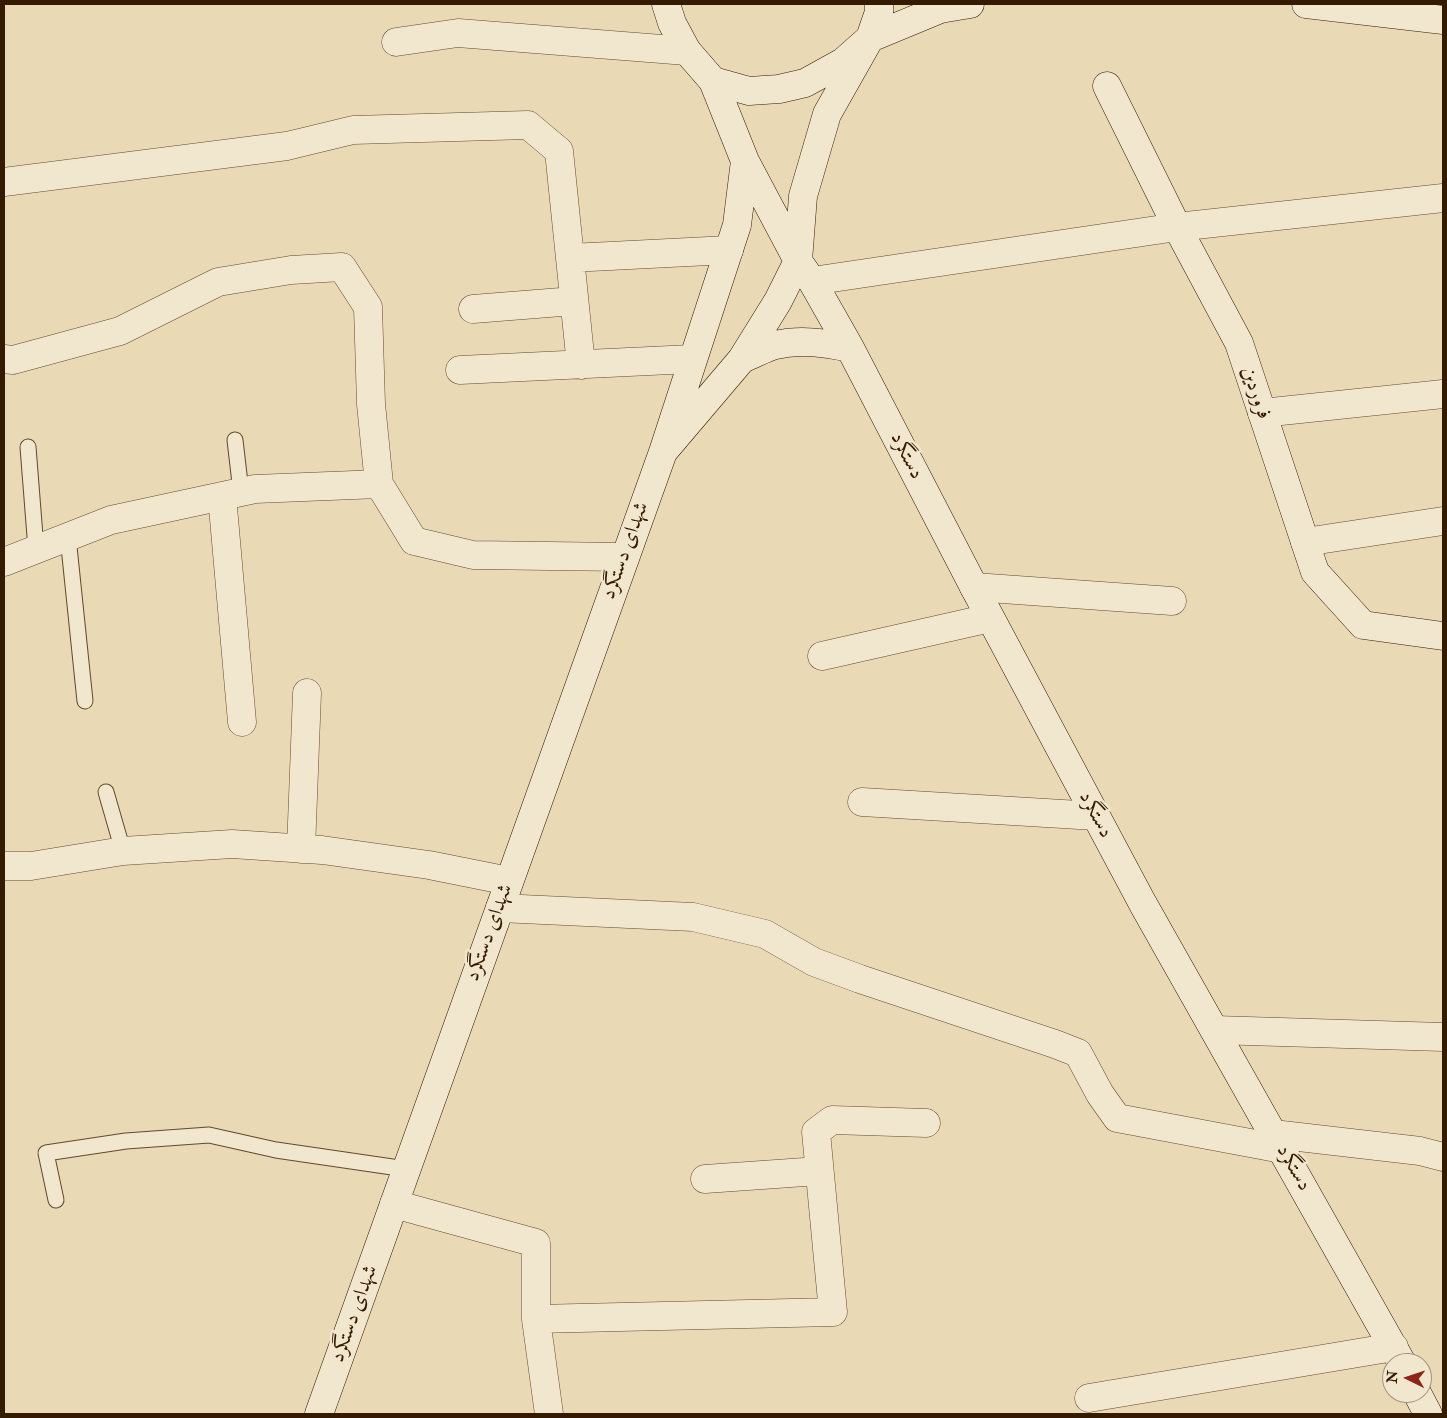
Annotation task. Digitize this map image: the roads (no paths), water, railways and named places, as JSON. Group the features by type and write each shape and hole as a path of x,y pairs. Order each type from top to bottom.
{"street":[{"path":"666,4 672,24 687,51 714,81 749,91 779,89 805,83 843,62 870,38 940,9 970,4"},
{"path":"879,4 879,12 870,38 827,114 803,196 805,271 1443,198"},
{"path":"1306,4 1443,20"},
{"path":"396,42 458,33 687,51"},
{"name":"دستگرد","path":"714,81 744,160 850,348 990,618 1143,904 1397,1353"},
{"name":"فروردین","path":"1107,86 1177,227 1239,343 1315,572 1363,625 1443,636"},
{"path":"4,182 287,146 353,130 528,125 559,151 580,365"},
{"name":"شهدای دستگرد","path":"319,1414 663,452 737,225 744,160"},
{"path":"570,258 729,250"},
{"path":"4,360 13,360 120,331 218,282 291,270 342,267 368,307 371,404 379,484 414,542 473,556 624,557"},
{"name":"شهدای دستگرد","path":"663,452 742,359 778,301 805,271"},
{"path":"473,309 574,301"},
{"path":"742,359 775,345 799,342 822,342 850,348"},
{"path":"460,370 692,359"},
{"path":"1262,413 1443,394"},
{"path":"4,562 111,520 255,489 379,484"},
{"path":"232,494 242,722"},
{"path":"1305,542 1443,521"},
{"path":"974,587 1172,601"},
{"path":"822,656 990,618"},
{"path":"301,849 308,692"},
{"path":"862,802 1096,816"},
{"path":"4,866 31,866 123,851 232,844 301,849 429,865 509,881"},
{"path":"500,908 693,917 765,934 814,962 860,980 1078,1053 1100,1094 1117,1118 1277,1142 1420,1150 1443,1156"},
{"path":"1215,1030 1443,1037"},
{"path":"536,1319 833,1312 816,1132 832,1120 926,1123"},
{"path":"705,1179 819,1170"},
{"path":"394,1204 536,1243 536,1319 550,1414"},
{"path":"1089,1398 1382,1357"}],"lane":[{"path":"232,494 235,440"},
{"path":"28,447 36,549"},
{"path":"68,537 86,701"},
{"path":"106,792 123,851"},
{"path":"56,1200 46,1153 126,1141 209,1136 276,1150 406,1170"}]}
